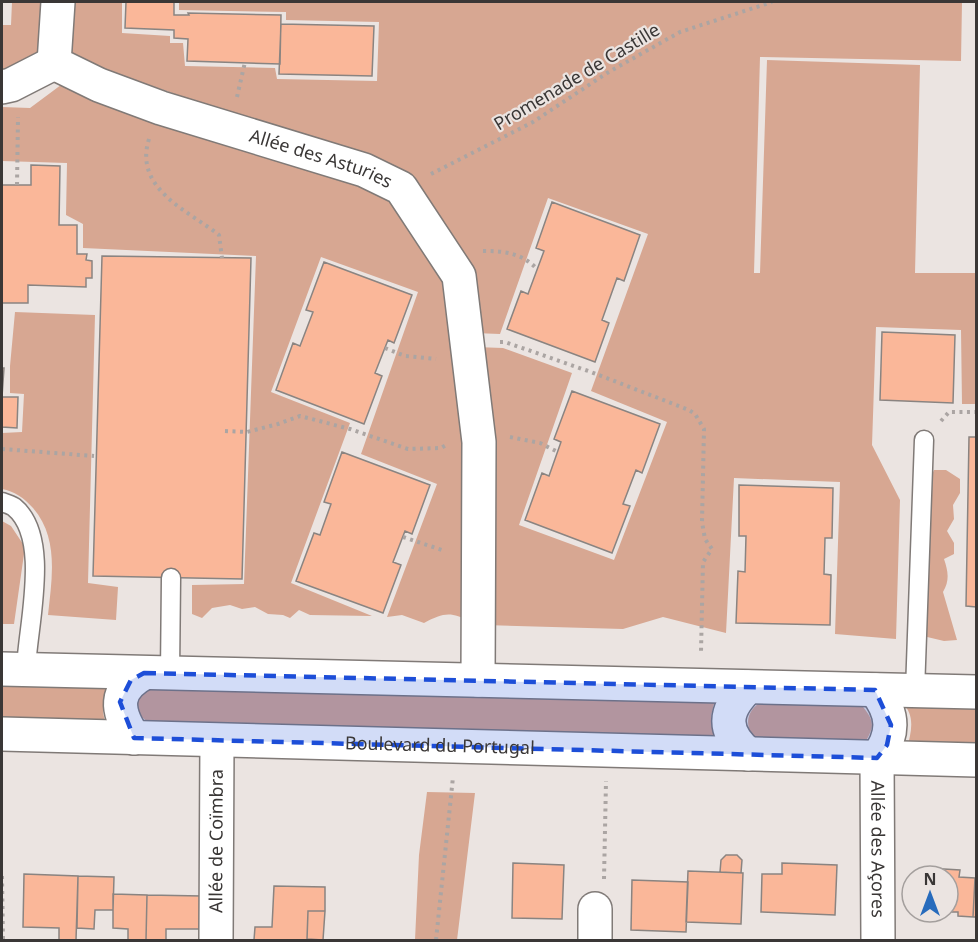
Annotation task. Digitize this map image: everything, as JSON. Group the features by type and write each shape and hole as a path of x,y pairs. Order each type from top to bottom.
{"street":[{"path":"6,86 54,63 58,2"},
{"name":"Allée des Asturies","path":"54,63 99,85 161,108 364,170 401,188 459,276 478,434 478,680"},
{"path":"14,670 976,692"},
{"path":"134,738 121,715 120,702 124,690 131,680 157,673"},
{"path":"747,687 736,698 729,720 734,742 747,754"},
{"path":"875,690 883,700 891,725 887,745 877,758"},
{"name":"Boulevard du Portugal","path":"2,734 976,760"},
{"name":"Allée de Coïmbra","path":"216,940 217,741"},
{"name":"Allée des Açores","path":"877,758 878,940"}],"lane":[{"path":"915,691 924,440"},
{"path":"2,502 14,507 28,525 34,540 36,569 26,645 14,670"},
{"path":"157,673 171,578"}],"path":[{"name":"Promenade de Castille","path":"401,188 533,122 607,73 680,32 772,2"},
{"path":"6,86 18,112 17,185"},
{"path":"161,108 147,145 147,167 158,191 219,235 222,258"},
{"path":"449,261 468,251 506,252 521,256 537,269"},
{"path":"385,348 405,356 425,359 505,342 645,392 695,414 704,429 702,522 705,539 711,549 703,562 699,686"},
{"path":"924,440 949,412 976,412"},
{"path":"225,431 247,432 300,416 350,429 408,449 441,448 469,434 478,434 519,437 540,443 558,452"},
{"path":"2,449 94,456"},
{"path":"403,537 447,552 479,552"},
{"path":"436,940 457,746"},
{"path":"595,925 604,887 606,751"},
{"path":"2,876 3,940"}],"highlighted area":[{"path":"144,673 875,690 891,725 887,745 877,758 134,738 120,702 131,680"}],"shaded area":[{"path":"12,2 49,2 47,54 2,77 2,25 11,25"},
{"path":"66,2 122,2 122,33 170,36 170,43 183,43 185,66 275,68 277,79 377,81 379,22 286,20 286,12 179,10 179,2 962,2 961,61 760,57 754,273 760,273 767,60 920,65 915,273 976,273 976,404 962,404 961,330 876,327 872,445 900,500 896,639 835,634 840,482 734,478 726,633 663,617 623,629 484,625 475,347 503,348 572,373 519,525 614,560 667,422 591,391 648,234 548,198 500,334 474,333 414,178 64,55"},
{"path":"65,82 396,195 452,280 473,446 470,622 452,615 442,615 424,623 402,615 387,617 437,484 361,454 418,292 321,257 271,392 350,423 291,583 372,616 310,615 299,610 290,618 268,614 255,607 242,609 230,605 212,608 202,618 192,614 192,585 244,584 256,256 83,248 83,224 66,215 67,163 2,161 2,107 30,108"},
{"path":"15,312 95,315 88,583 118,587 116,620 48,615 52,559 47,532 30,504 15,493 2,489 2,433 22,432 24,394 10,393"},
{"path":"934,470 946,470 960,479 960,493 953,505 954,519 947,531 954,543 954,554 944,559 948,576 943,592 957,640 944,641 923,636 927,485"},
{"path":"2,521 11,526 25,547 14,624 2,624"},
{"path":"2,680 110,681 103,710 108,728 2,727"},
{"path":"150,684 717,696 711,719 718,742 149,723 138,714 138,700"},
{"path":"764,700 859,702 870,717 871,731 864,744 760,744 751,732 748,720 757,704"},
{"path":"902,703 976,705 976,750 907,748 911,719"},
{"path":"427,792 475,793 457,940 415,940 419,855"}],"building":[{"path":"126,2 174,2 174,15 189,15 188,13 281,15 280,64 187,61 188,39 174,38 174,30 125,28"},
{"path":"281,24 374,26 372,76 279,74"},
{"path":"31,165 60,166 59,225 77,225 77,254 87,254 86,260 92,261 92,278 86,278 86,287 28,285 28,303 2,303 2,185 31,185"},
{"path":"552,202 640,235 624,281 617,278 602,320 609,323 595,362 507,329 521,291 528,294 544,251 536,248"},
{"path":"102,256 251,258 242,579 93,576"},
{"path":"324,262 412,295 394,343 388,340 375,373 382,376 364,424 276,390 293,343 300,346 313,312 306,310"},
{"path":"882,332 955,335 953,403 880,400"},
{"path":"2,368 4,368 2,397"},
{"path":"572,391 660,424 642,473 636,470 623,504 630,506 612,553 525,520 542,473 549,476 561,442 554,439"},
{"path":"2,397 18,397 17,428 2,427"},
{"path":"969,437 976,437 976,607 966,606"},
{"path":"342,452 430,485 412,534 405,531 393,562 401,565 383,613 296,581 314,533 320,535 331,504 324,502"},
{"path":"739,485 833,488 832,538 825,538 824,574 831,575 830,625 736,623 738,571 745,572 746,536 739,536"},
{"path":"726,855 737,855 742,860 741,873 720,872 721,860"},
{"path":"513,863 564,865 562,919 512,918"},
{"path":"782,863 837,865 835,915 761,912 762,874 782,874"},
{"path":"688,871 743,873 741,924 686,922"},
{"path":"24,874 78,876 76,940 59,940 59,928 23,927"},
{"path":"78,876 114,877 113,910 95,910 94,929 77,928"},
{"path":"960,877 975,878 973,917 960,916"},
{"path":"975,878 976,917 973,917"},
{"path":"632,880 688,882 686,932 631,930"},
{"path":"274,886 325,887 325,911 308,911 307,940 254,940 255,927 272,927"},
{"path":"113,894 147,895 146,940 128,940 128,929 113,928"},
{"path":"147,895 202,896 200,929 166,929 166,940 146,940"},
{"path":"308,911 325,911 323,940 307,939"}]}
